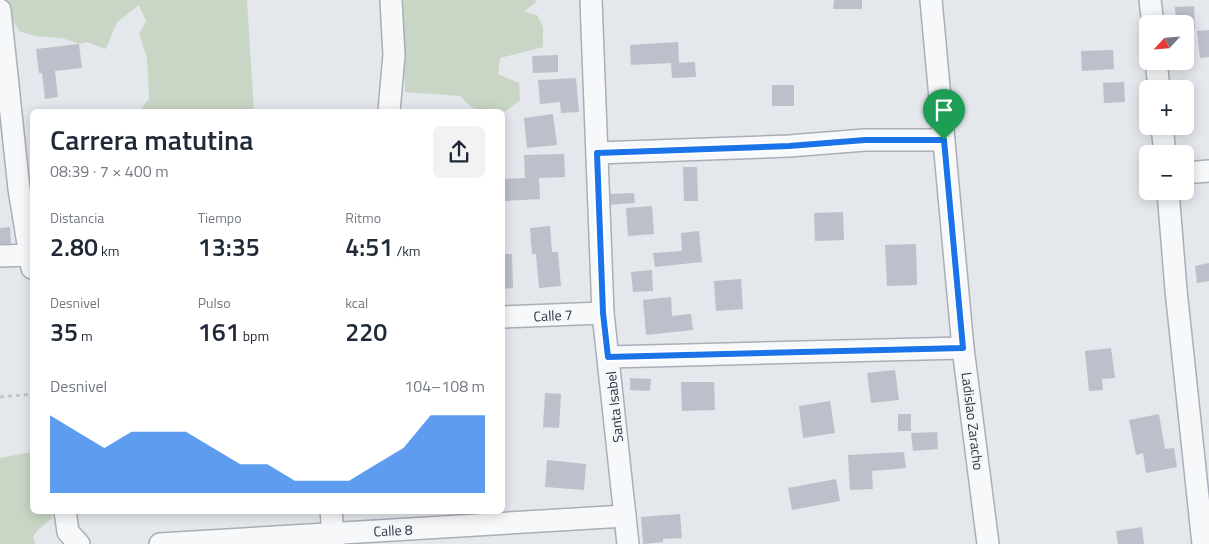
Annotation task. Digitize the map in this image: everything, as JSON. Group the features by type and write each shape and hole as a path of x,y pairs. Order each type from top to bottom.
{"street":[{"path":"389,109 394,55 391,0"},
{"name":"Santa Isabel","path":"591,0 603,313 628,544"},
{"name":"Ladislao Zaracho","path":"931,0 963,348 988,544"},
{"path":"1150,0 1151,15"},
{"path":"0,10 19,189 30,251"},
{"path":"597,153 789,146 865,140 944,140"},
{"path":"1194,172 1209,171"},
{"path":"1169,200 1176,290 1203,544"},
{"path":"0,256 30,262"},
{"name":"Calle 7","path":"505,317 603,313"},
{"path":"608,357 963,348"},
{"path":"65,514 68,532 78,544"},
{"path":"331,514 334,539"},
{"name":"Calle 8","path":"160,544 334,539 625,516"}],"path":[{"path":"0,397 30,394"}],"green space":[{"path":"6,0 247,0 254,109 141,109 149,99 147,58 139,34 146,21 139,5 117,22 106,49 86,42 79,44 62,38 35,36 19,31 5,6"},
{"path":"401,0 535,0 536,2 524,12 537,15 543,27 543,47 500,58 498,74 519,83 520,101 505,111 505,109 476,109 471,107 460,96 405,92"},
{"path":"30,452 30,514 53,514 52,518 33,536 35,544 0,544 0,458"}],"building":[{"path":"834,0 862,0 862,9 833,9"},
{"path":"1194,6 1195,28 1194,15 1175,15 1175,7"},
{"path":"1209,30 1209,57 1200,58 1197,31"},
{"path":"678,42 679,63 695,62 696,77 672,78 671,63 631,65 630,45"},
{"path":"79,44 82,68 55,71 58,97 45,99 42,73 39,73 36,49"},
{"path":"1113,50 1114,69 1082,71 1081,51"},
{"path":"558,55 558,72 533,73 532,56"},
{"path":"576,78 579,112 561,113 560,102 540,104 538,80"},
{"path":"1124,82 1125,102 1104,103 1103,83"},
{"path":"772,85 794,85 794,106 772,106"},
{"path":"553,114 557,145 527,148 524,118"},
{"path":"564,154 565,177 539,178 540,199 505,201 505,179 525,178 524,155"},
{"path":"683,167 697,167 698,201 684,201"},
{"path":"634,193 635,203 607,205 607,194"},
{"path":"652,206 654,234 628,236 626,208"},
{"path":"843,212 844,240 815,241 814,213"},
{"path":"550,226 552,252 558,252 561,286 539,288 536,254 532,254 530,228"},
{"path":"10,227 11,244 0,244 0,228"},
{"path":"699,231 702,262 655,267 653,253 682,251 681,233"},
{"path":"916,244 917,285 887,286 885,245"},
{"path":"505,254 512,254 513,288 505,289"},
{"path":"1209,263 1209,281 1197,283 1195,266"},
{"path":"652,270 653,291 633,292 631,272"},
{"path":"741,279 743,309 716,311 714,281"},
{"path":"671,297 672,316 691,314 693,330 646,335 643,300"},
{"path":"1111,348 1115,378 1102,379 1103,390 1089,391 1085,351"},
{"path":"895,370 899,400 871,403 867,373"},
{"path":"630,378 651,379 650,391 630,390"},
{"path":"681,382 714,382 715,410 682,411"},
{"path":"545,393 561,394 559,428 543,427"},
{"path":"830,401 835,433 803,438 799,406"},
{"path":"898,414 911,414 911,431 898,431"},
{"path":"1159,414 1165,449 1174,448 1177,467 1146,473 1143,453 1136,455 1129,420"},
{"path":"937,432 938,449 913,451 911,433"},
{"path":"904,452 906,468 872,471 873,489 850,490 848,455"},
{"path":"547,460 586,464 584,490 545,487"},
{"path":"836,479 840,501 792,510 788,488"},
{"path":"680,514 682,538 663,539 663,542 643,544 641,517"},
{"path":"1142,527 1144,544 1118,544 1116,531"}],"route":[{"path":"865,140 944,140 963,348 608,357 603,313 597,153 789,146 865,140"}]}
